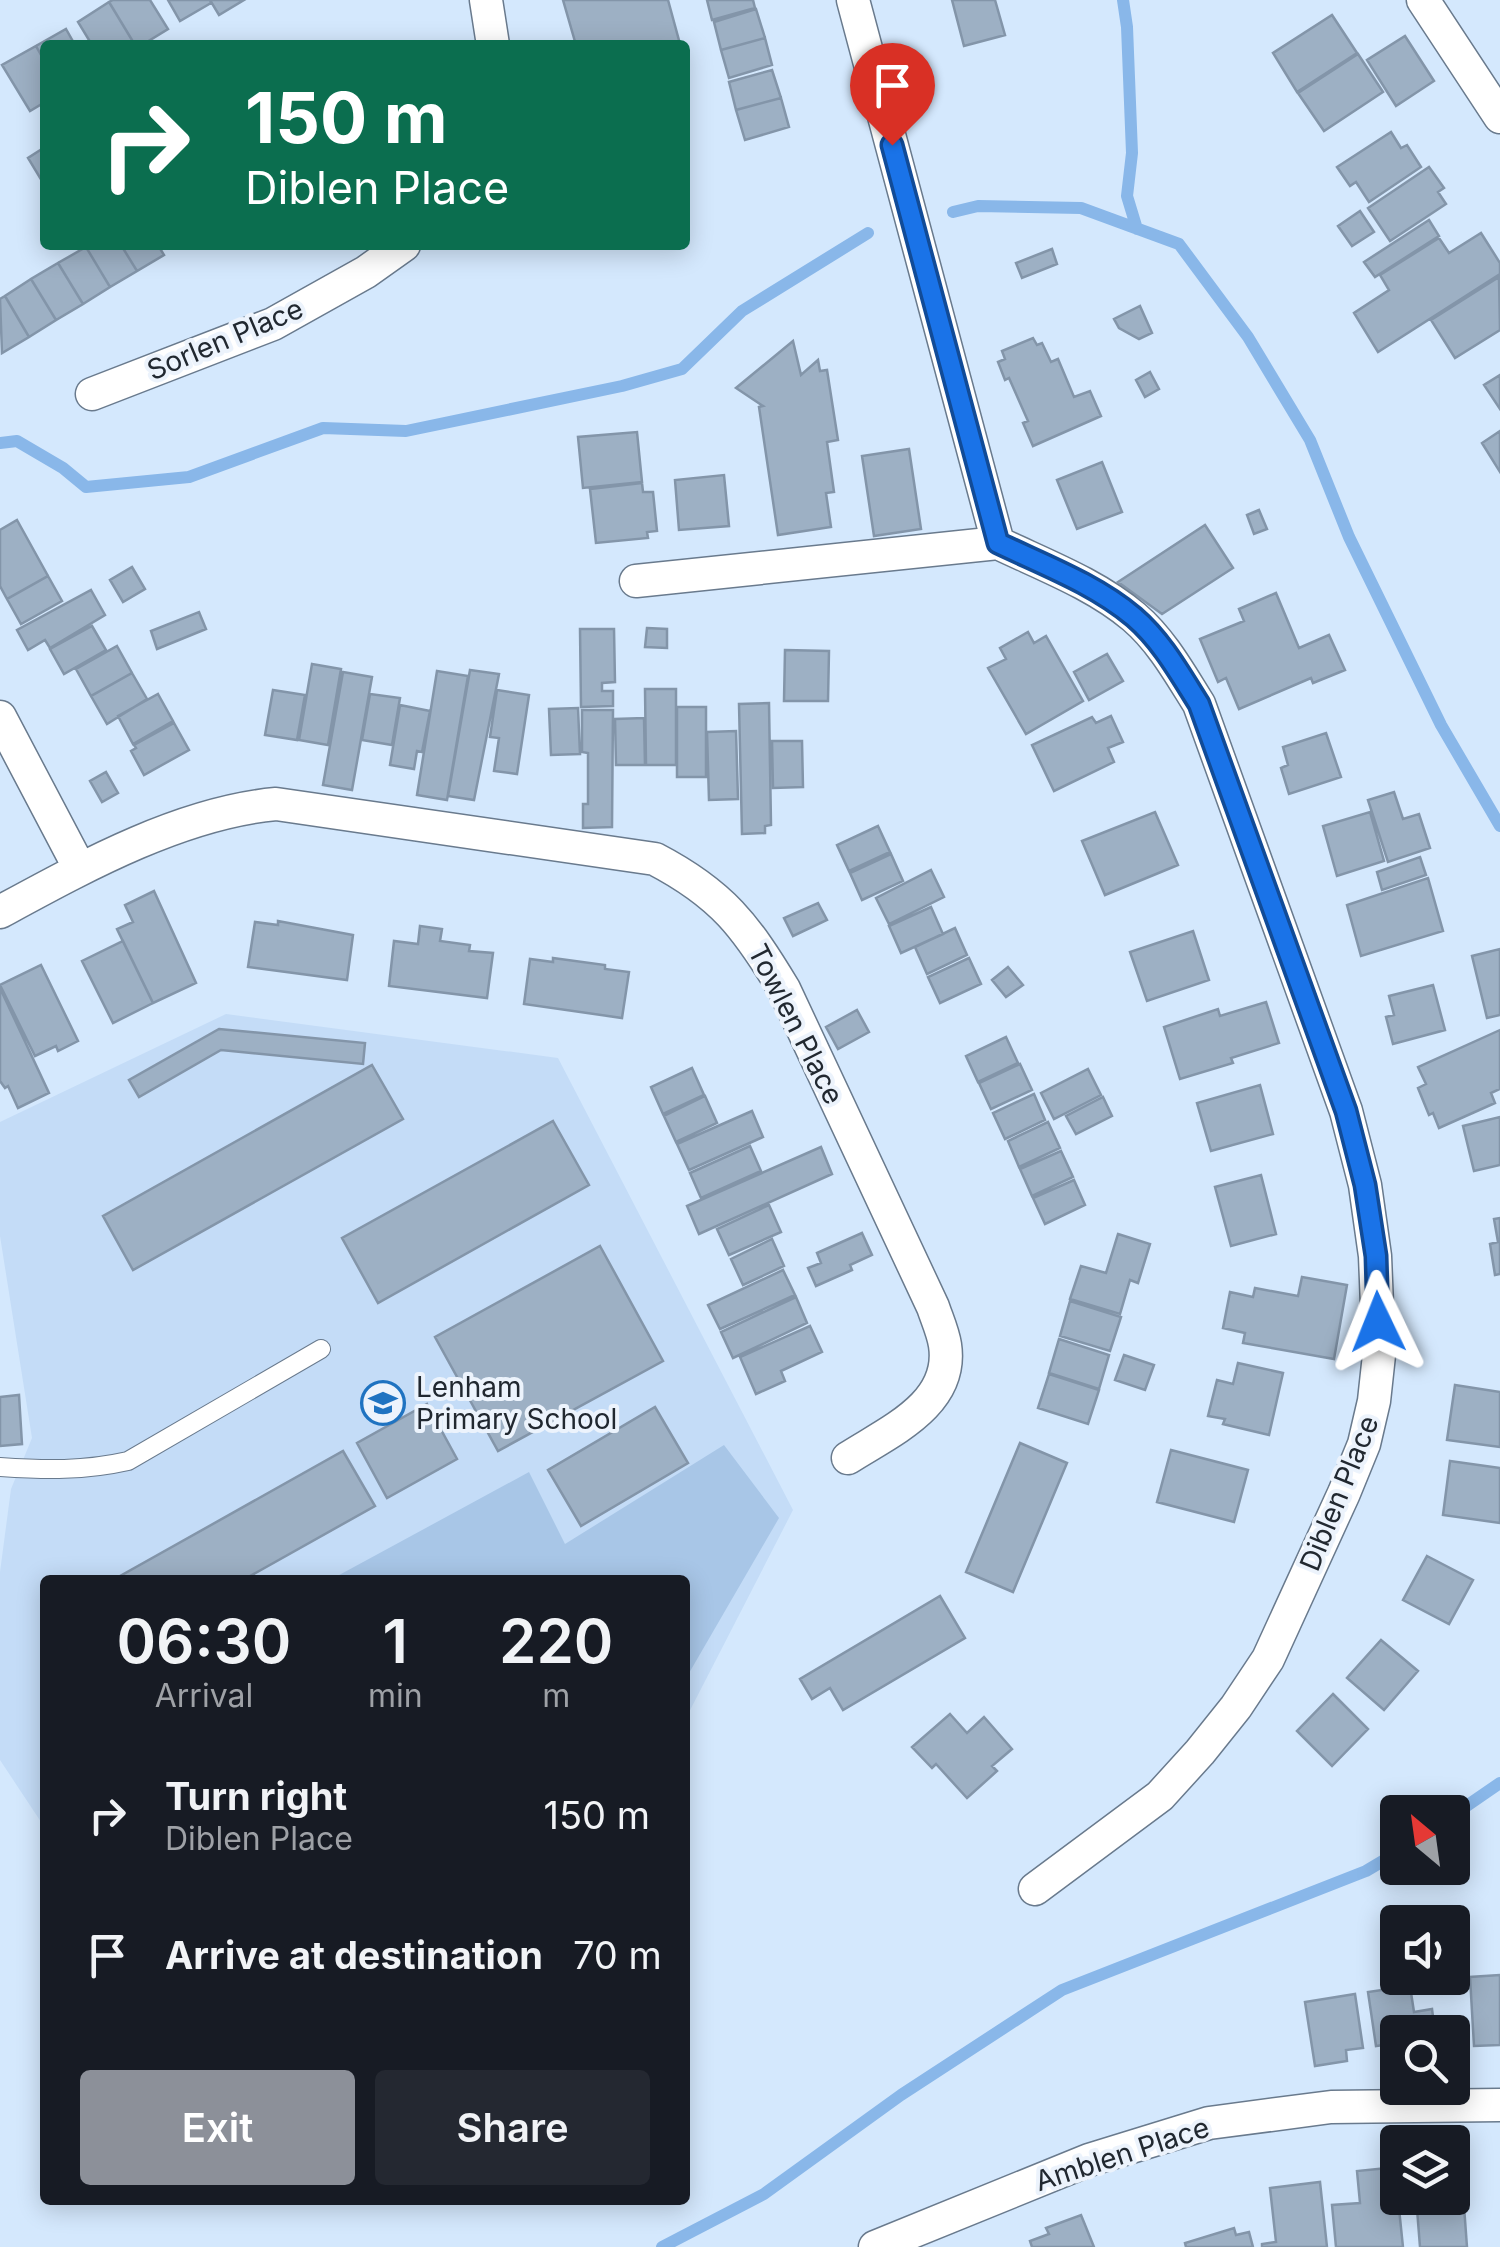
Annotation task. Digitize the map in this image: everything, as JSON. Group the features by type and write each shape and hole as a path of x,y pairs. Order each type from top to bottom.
{"street":[{"path":"486,0 491,40"},
{"path":"636,581 998,543 853,0"},
{"path":"1423,0 1500,118"},
{"name":"Sorlen Place","path":"92,394 273,324 366,272 397,250"},
{"name":"Diblen Place","path":"998,543 1088,586 1135,617 1165,650 1199,704 1346,1111 1365,1185 1376,1256 1379,1355 1364,1444 1268,1659 1200,1752 1160,1796 1035,1889"},
{"path":"0,717 80,869"},
{"name":"Towlen Place","path":"0,912 80,869 196,821 240,808 276,804 655,859 694,880 724,906 756,943 784,989 933,1307 945,1346 944,1380 922,1411 848,1458"},
{"name":"Amblen Place","path":"875,2247 1088,2160 1210,2124 1332,2107 1500,2106"}],"lane":[{"path":"0,1466 58,1471 128,1461 321,1349"}],"shaded area":[{"name":"Lenham Primary School","path":"226,1014 558,1058 793,1510 690,1710 690,1575 40,1575 40,1820 0,1760 0,1572 11,1489 32,1438 0,1236 0,1122"},
{"path":"724,1445 779,1518 690,1671 690,1575 339,1575 529,1472 565,1544"}],"building":[{"path":"150,0 168,29 150,40 132,40 109,2"},
{"path":"168,0 210,0 211,3 180,21"},
{"path":"210,0 244,0 219,15"},
{"path":"563,0 668,0 679,40 575,40"},
{"path":"707,0 753,0 755,8 712,20"},
{"path":"952,0 995,0 1005,35 964,46"},
{"path":"109,2 132,40 89,40 78,22"},
{"path":"756,9 765,38 721,50 714,22"},
{"path":"1332,15 1357,53 1297,92 1273,53"},
{"path":"66,29 72,40 47,40"},
{"path":"1405,36 1434,81 1396,106 1367,60"},
{"path":"765,38 772,65 729,78 721,50"},
{"path":"36,46 40,53 40,105 30,111 2,65"},
{"path":"1358,54 1383,92 1324,131 1298,93"},
{"path":"772,70 781,98 736,110 729,82"},
{"path":"781,98 789,127 745,140 736,110"},
{"path":"1391,132 1401,148 1407,145 1421,167 1369,202 1356,182 1350,186 1337,167"},
{"path":"40,150 40,178 28,158"},
{"path":"1429,167 1444,188 1438,192 1446,204 1390,241 1368,208"},
{"path":"1360,211 1374,232 1352,246 1338,226"},
{"path":"1429,220 1439,236 1375,277 1364,262"},
{"path":"1481,233 1500,263 1500,274 1378,352 1354,313 1389,290 1380,275 1439,238 1449,253"},
{"path":"1052,249 1057,264 1022,278 1016,263"},
{"path":"88,250 124,250 137,271 110,287"},
{"path":"88,250 110,287 83,304 58,263"},
{"path":"124,250 161,250 164,255 137,271"},
{"path":"58,263 83,304 56,320 31,279"},
{"path":"1499,277 1500,330 1455,358 1431,320"},
{"path":"31,279 56,320 29,337 5,296"},
{"path":"5,296 29,337 2,353 0,299"},
{"path":"1140,306 1152,333 1139,339 1119,328 1114,319"},
{"path":"1033,338 1037,345 1042,343 1051,362 1058,359 1074,397 1090,391 1101,416 1033,446 1023,423 1028,421 998,362 1005,359 1002,351"},
{"path":"793,341 801,375 818,360 820,371 827,370 838,440 827,442 834,492 826,493 831,527 778,535 759,407 763,406 736,388"},
{"path":"1150,372 1159,389 1145,397 1136,380"},
{"path":"1500,375 1500,409 1484,385"},
{"path":"1500,431 1500,472 1482,443"},
{"path":"637,432 642,482 583,488 578,437"},
{"path":"909,449 921,529 874,536 862,456"},
{"path":"1102,462 1122,512 1077,529 1057,480"},
{"path":"724,475 729,526 679,530 675,480"},
{"path":"642,483 643,492 653,492 657,531 647,532 648,538 596,543 590,489"},
{"path":"1259,510 1267,529 1254,534 1247,515"},
{"path":"17,520 48,576 7,599 0,586 0,530"},
{"path":"1205,525 1233,568 1162,614 1118,582"},
{"path":"132,567 145,589 123,602 110,580"},
{"path":"48,576 62,601 21,624 7,599"},
{"path":"91,590 105,615 50,648 45,640 28,650 17,630"},
{"path":"1276,593 1299,648 1329,635 1345,670 1313,683 1311,678 1239,709 1226,678 1218,682 1200,639 1244,621 1239,609"},
{"path":"199,612 206,629 157,649 151,631"},
{"path":"92,626 106,650 64,674 50,649"},
{"path":"647,628 667,629 667,648 645,647"},
{"path":"580,629 614,629 615,682 602,683 602,691 613,691 613,706 581,707"},
{"path":"1028,632 1034,643 1046,636 1083,701 1026,734 988,668 1006,659 1000,648"},
{"path":"117,646 132,673 91,696 76,669"},
{"path":"785,650 829,651 828,701 784,701"},
{"path":"1107,654 1123,681 1089,700 1074,672"},
{"path":"312,664 341,669 328,745 299,740"},
{"path":"470,670 499,674 474,800 448,796"},
{"path":"437,671 468,676 447,800 417,795"},
{"path":"343,672 372,677 352,790 323,785"},
{"path":"132,673 147,699 107,724 91,696"},
{"path":"645,689 676,689 676,765 646,765"},
{"path":"273,690 305,695 297,740 265,735"},
{"path":"497,690 529,695 517,774 494,771 499,738 490,737"},
{"path":"158,694 173,721 133,744 118,716"},
{"path":"370,694 400,698 392,745 362,740"},
{"path":"769,703 771,825 765,826 765,833 742,834 739,704"},
{"path":"400,705 430,711 422,752 417,751 414,769 390,765"},
{"path":"677,707 706,707 706,777 677,777"},
{"path":"578,708 580,754 551,755 549,709"},
{"path":"582,710 613,710 612,827 583,828 583,804 588,804 588,753 582,752"},
{"path":"1111,716 1123,742 1108,748 1114,762 1054,791 1032,745 1092,717 1096,723"},
{"path":"644,718 645,765 616,765 615,719"},
{"path":"174,723 189,750 144,775 131,751 136,748 134,745"},
{"path":"736,731 738,799 709,800 707,732"},
{"path":"1326,733 1341,777 1289,794 1281,768 1288,765 1283,747"},
{"path":"772,741 802,741 803,787 773,788"},
{"path":"106,772 118,793 102,802 90,781"},
{"path":"1394,792 1403,819 1419,814 1430,848 1388,862 1368,800"},
{"path":"1155,812 1178,865 1105,895 1082,841"},
{"path":"1370,812 1384,861 1337,876 1323,826"},
{"path":"878,826 890,852 849,871 837,845"},
{"path":"891,854 903,881 862,900 850,873"},
{"path":"1420,857 1426,875 1382,890 1377,872"},
{"path":"931,870 944,897 889,924 876,898"},
{"path":"1428,878 1443,931 1361,956 1347,905"},
{"path":"154,891 196,983 153,1003 117,929 133,922 125,905"},
{"path":"818,903 827,920 793,936 784,918"},
{"path":"931,907 943,934 901,953 889,926"},
{"path":"278,921 353,935 347,980 248,967 255,922 278,925"},
{"path":"420,926 442,929 440,941 470,945 469,951 493,953 487,998 389,986 394,941 418,944"},
{"path":"955,928 967,955 927,974 915,947"},
{"path":"1193,931 1209,980 1147,1001 1130,952"},
{"path":"123,941 153,1003 113,1023 82,961"},
{"path":"1500,949 1500,1015 1487,1018 1472,956"},
{"path":"553,958 629,972 622,1018 524,1004 530,959 553,962"},
{"path":"969,958 981,984 940,1003 928,977"},
{"path":"41,965 78,1041 35,1056 0,985"},
{"path":"1008,967 1023,985 1006,997 992,980"},
{"path":"1433,985 1445,1030 1393,1044 1386,1017 1394,1015 1389,996"},
{"path":"0,988 49,1093 18,1108 8,1086 5,1088 0,1081"},
{"path":"1266,1002 1279,1043 1231,1058 1233,1063 1180,1079 1164,1027 1218,1009 1220,1016"},
{"path":"857,1010 869,1032 838,1049 826,1027"},
{"path":"219,1029 365,1043 363,1064 221,1050 139,1097 129,1080"},
{"path":"1500,1030 1500,1089 1491,1093 1495,1103 1439,1128 1418,1088 1426,1084 1418,1067"},
{"path":"1006,1037 1018,1063 978,1082 966,1056"},
{"path":"1020,1064 1032,1090 991,1109 979,1083"},
{"path":"372,1065 403,1119 133,1270 103,1216"},
{"path":"692,1068 704,1095 663,1114 651,1087"},
{"path":"1088,1069 1101,1095 1054,1119 1041,1093"},
{"path":"1260,1085 1273,1134 1211,1151 1197,1103"},
{"path":"1034,1094 1045,1120 1005,1139 993,1113"},
{"path":"705,1096 717,1123 676,1142 664,1116"},
{"path":"1103,1097 1112,1116 1076,1134 1066,1116"},
{"path":"752,1111 763,1137 689,1170 677,1144"},
{"path":"1500,1117 1500,1165 1474,1171 1463,1126"},
{"path":"553,1121 589,1185 378,1303 342,1238"},
{"path":"1048,1122 1060,1148 1019,1167 1008,1141"},
{"path":"750,1146 761,1171 701,1198 690,1173"},
{"path":"821,1147 832,1174 699,1234 687,1206"},
{"path":"1061,1151 1073,1177 1032,1196 1020,1169"},
{"path":"1261,1175 1276,1234 1231,1246 1215,1187"},
{"path":"1074,1180 1085,1205 1045,1224 1033,1198"},
{"path":"769,1205 781,1232 729,1255 717,1229"},
{"path":"1500,1218 1500,1274 1495,1275 1490,1244 1498,1242 1494,1219"},
{"path":"862,1233 872,1255 850,1265 852,1270 816,1286 808,1268 821,1263 817,1253"},
{"path":"1118,1234 1150,1244 1138,1283 1130,1280 1120,1314 1070,1299 1081,1266 1106,1273"},
{"path":"772,1239 784,1266 743,1285 731,1259"},
{"path":"600,1246 663,1361 498,1451 435,1337"},
{"path":"783,1270 795,1295 720,1329 708,1305"},
{"path":"1302,1277 1347,1285 1334,1359 1243,1343 1245,1333 1223,1328 1230,1292 1253,1297 1255,1288 1298,1296"},
{"path":"796,1297 807,1323 733,1358 721,1332"},
{"path":"1070,1301 1121,1317 1110,1351 1060,1336"},
{"path":"810,1326 822,1352 781,1371 785,1381 756,1394 740,1357"},
{"path":"1059,1339 1109,1355 1099,1389 1049,1373"},
{"path":"1124,1355 1154,1365 1145,1390 1115,1380"},
{"path":"1238,1363 1283,1373 1269,1435 1223,1424 1225,1419 1208,1416 1217,1380 1233,1384"},
{"path":"1049,1374 1099,1390 1088,1424 1038,1408"},
{"path":"1455,1385 1500,1392 1500,1447 1447,1440"},
{"path":"19,1395 22,1444 0,1446 0,1397"},
{"path":"427,1404 457,1459 387,1498 357,1443"},
{"path":"655,1407 688,1463 581,1526 548,1470"},
{"path":"1020,1443 1067,1463 1013,1592 966,1572"},
{"path":"1171,1450 1248,1470 1234,1522 1157,1502"},
{"path":"343,1451 375,1506 252,1575 122,1575"},
{"path":"1450,1461 1500,1468 1500,1523 1443,1515"},
{"path":"1427,1556 1473,1580 1449,1624 1403,1600"},
{"path":"940,1596 965,1638 843,1710 830,1688 812,1699 800,1679"},
{"path":"1381,1640 1418,1671 1384,1710 1347,1678"},
{"path":"1333,1694 1368,1729 1332,1766 1297,1731"},
{"path":"950,1714 967,1733 984,1717 1012,1749 992,1766 997,1771 967,1798 936,1764 932,1768 912,1747"},
{"path":"1500,1975 1500,2045 1474,2046 1470,1977"},
{"path":"1368,1992 1411,1995 1414,2012 1432,2009 1433,2015 1380,2015 1380,2045 1376,2046"},
{"path":"1355,1994 1363,2048 1346,2050 1347,2061 1315,2066 1305,2002"},
{"path":"1380,2169 1380,2215 1400,2215 1403,2247 1336,2247 1332,2205 1360,2203 1357,2171"},
{"path":"1320,2182 1327,2247 1262,2247 1276,2242 1270,2188"},
{"path":"1081,2215 1094,2247 1032,2247 1030,2241 1049,2234 1046,2228"},
{"path":"1417,2215 1465,2215 1467,2247 1420,2247"},
{"path":"1234,2228 1236,2235 1249,2232 1253,2247 1186,2247 1185,2243"}],"waterway":[{"path":"1123,0 1132,153 1127,196 1137,229"},
{"path":"953,212 978,206 1081,208 1179,244 1248,337 1310,440 1349,537 1441,725 1500,826"},
{"path":"0,443 17,441 63,468 86,487 189,477 323,428 406,431 622,386 682,369 742,311 868,233"},
{"path":"1470,1804 1500,1783"},
{"path":"662,2247 764,2194 901,2095 1062,1990 1380,1863"}],"place":[{"name":"Lenham Primary School","path":"383,1403"}],"route":[{"path":"892,145 998,543 1088,586 1135,617 1165,650 1199,704 1346,1111 1365,1185 1376,1256 1378,1322"}]}
